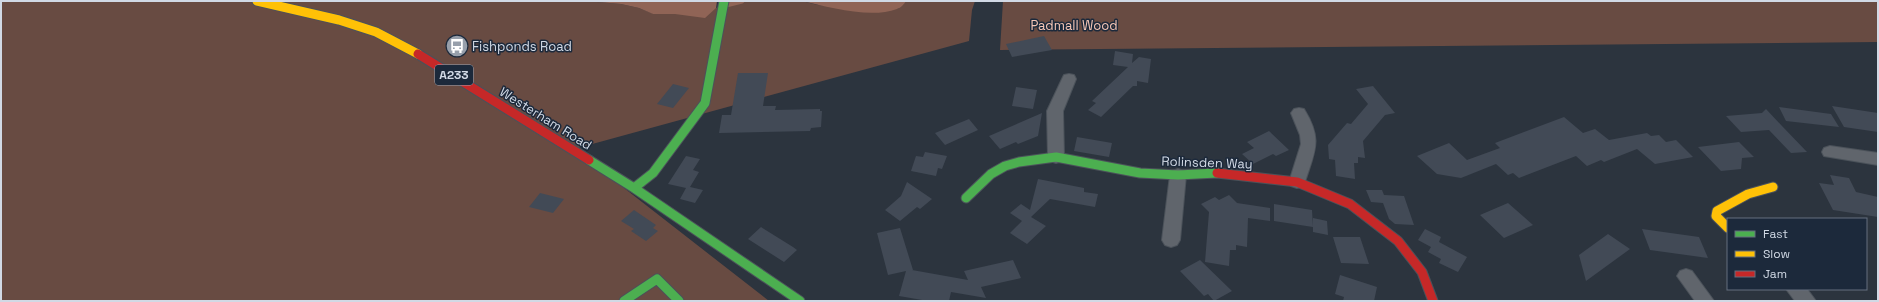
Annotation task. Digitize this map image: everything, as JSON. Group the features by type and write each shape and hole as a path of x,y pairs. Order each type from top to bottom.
{"street":[{"name":"Westerham Road","path":"257,1 339,20 376,32 433,62 634,188 791,299"},
{"path":"634,188 654,173 705,103 724,1"},
{"path":"1056,157 1055,111 1069,79"},
{"path":"1297,182 1309,144 1308,135 1299,113"},
{"path":"1830,152 1878,159"},
{"name":"Rolinsden Way","path":"966,198 991,174 1005,166 1018,162 1056,157 1140,172 1178,174 1227,173 1297,182 1350,204 1398,241 1422,272 1434,301"},
{"path":"1171,240 1178,174"},
{"path":"1727,227 1716,216 1717,211 1748,194 1773,187"},
{"path":"1686,276 1705,301"},
{"path":"624,301 657,279 679,301"},
{"path":"1796,290 1807,301"}],"green space":[{"path":"1,1 586,1 621,4 639,8 654,14 675,14 716,8 732,1 802,1 818,5 898,9 906,1 975,1 972,10 969,41 574,149 769,301 1,301"},
{"name":"Padmall Wood","path":"1003,1 1878,1 1878,42 1000,50"}],"shaded area":[{"path":"586,1 717,1 716,8 705,18 675,14 653,14 639,8 621,4"},
{"path":"802,1 906,1 898,8 886,12 875,13 837,9"}],"building":[{"path":"1044,36 1052,50 1012,57 1006,44"},
{"path":"1115,51 1133,54 1132,63 1139,57 1151,59 1148,83 1137,81 1137,86 1133,86 1101,117 1088,110 1096,103 1092,101 1128,67 1113,65"},
{"path":"738,73 768,73 763,106 776,106 775,110 820,109 820,111 822,111 821,127 811,128 810,131 719,133 722,115 731,115"},
{"path":"673,84 689,88 673,108 657,104"},
{"path":"1373,86 1395,113 1385,115 1363,141 1365,158 1358,157 1358,163 1354,163 1355,179 1336,176 1335,160 1329,159 1328,145 1347,123 1351,124 1368,104 1356,89"},
{"path":"1016,87 1037,90 1033,109 1012,106"},
{"path":"1832,106 1878,113 1878,132 1844,127"},
{"path":"1779,107 1831,114 1839,127 1786,121"},
{"path":"1766,109 1807,152 1791,153 1769,130 1741,132 1726,116 1762,113"},
{"path":"1042,113 1038,136 1018,144 1016,142 1000,149 989,136"},
{"path":"1564,117 1583,133 1595,129 1609,140 1647,133 1651,136 1659,135 1666,142 1676,140 1693,157 1655,164 1637,149 1604,162 1601,160 1587,166 1576,156 1519,178 1513,173 1508,175 1496,164 1461,178 1437,174 1417,156 1449,143 1467,160 1500,148 1495,143"},
{"path":"969,119 978,130 945,145 935,133"},
{"path":"1269,131 1289,150 1276,156 1273,154 1253,164 1242,154 1254,148 1247,142"},
{"path":"1077,137 1112,143 1109,157 1074,151"},
{"path":"1739,142 1754,157 1742,158 1741,169 1721,171 1698,147"},
{"path":"925,152 947,156 942,169 938,168 936,176 911,171 916,156 923,157"},
{"path":"686,156 700,159 693,170 699,172 690,187 703,190 695,203 680,199 686,188 668,184"},
{"path":"1830,175 1849,178 1856,192 1878,197 1878,217 1833,210 1819,183 1834,185"},
{"path":"1038,179 1084,188 1084,192 1098,194 1095,207 1050,199 1031,217 1046,226 1027,244 1010,233 1022,221 1010,213 1021,204 1030,210"},
{"path":"907,182 932,199 920,209 917,207 900,221 885,210 901,196"},
{"path":"1366,190 1382,190 1384,195 1404,196 1414,225 1395,224 1389,219 1383,203 1371,202"},
{"path":"540,193 564,199 553,213 529,207"},
{"path":"1229,195 1237,203 1270,208 1270,221 1248,218 1247,247 1236,245 1236,250 1230,250 1229,266 1205,262 1209,212 1201,204 1215,197 1219,200"},
{"path":"1508,203 1533,225 1504,238 1480,215"},
{"path":"1274,204 1312,210 1313,227 1274,221"},
{"path":"634,210 656,225 653,228 658,231 646,241 631,231 634,229 621,221"},
{"path":"1313,218 1327,221 1328,235 1313,232"},
{"path":"761,227 797,250 784,262 748,239"},
{"path":"900,228 912,270 968,280 964,271 1013,260 1021,278 981,287 986,298 951,292 949,301 928,301 899,296 906,271 888,275 877,233"},
{"path":"1425,229 1441,237 1439,242 1467,257 1458,272 1439,263 1441,259 1428,252 1431,247 1418,240"},
{"path":"1642,229 1699,237 1708,258 1650,250"},
{"path":"1608,234 1630,249 1586,281 1579,255"},
{"path":"1333,237 1360,237 1369,264 1341,263"},
{"path":"1200,260 1232,291 1214,301 1208,294 1204,296 1180,271"},
{"path":"1340,275 1377,287 1374,301 1343,301 1344,297 1335,294"}],"waterway":[{"path":"726,5 742,1"}],"traffic: fast":[{"path":"634,188 653,173 705,103 724,1"},
{"path":"966,198 991,174 1005,166 1019,162 1056,157 1140,173 1178,175 1217,173"},
{"path":"589,160 634,188 800,301"},
{"path":"624,301 657,279 679,301"}],"traffic: slow":[{"path":"257,1 339,20 376,32 418,54"},
{"path":"1727,227 1716,216 1717,211 1748,194 1773,187"}],"traffic: jam":[{"path":"418,54 589,160"},
{"path":"1217,173 1297,182 1350,204 1398,241 1422,272 1433,301"}],"place":[{"name":"Fishponds Road","path":"457,46"}]}
